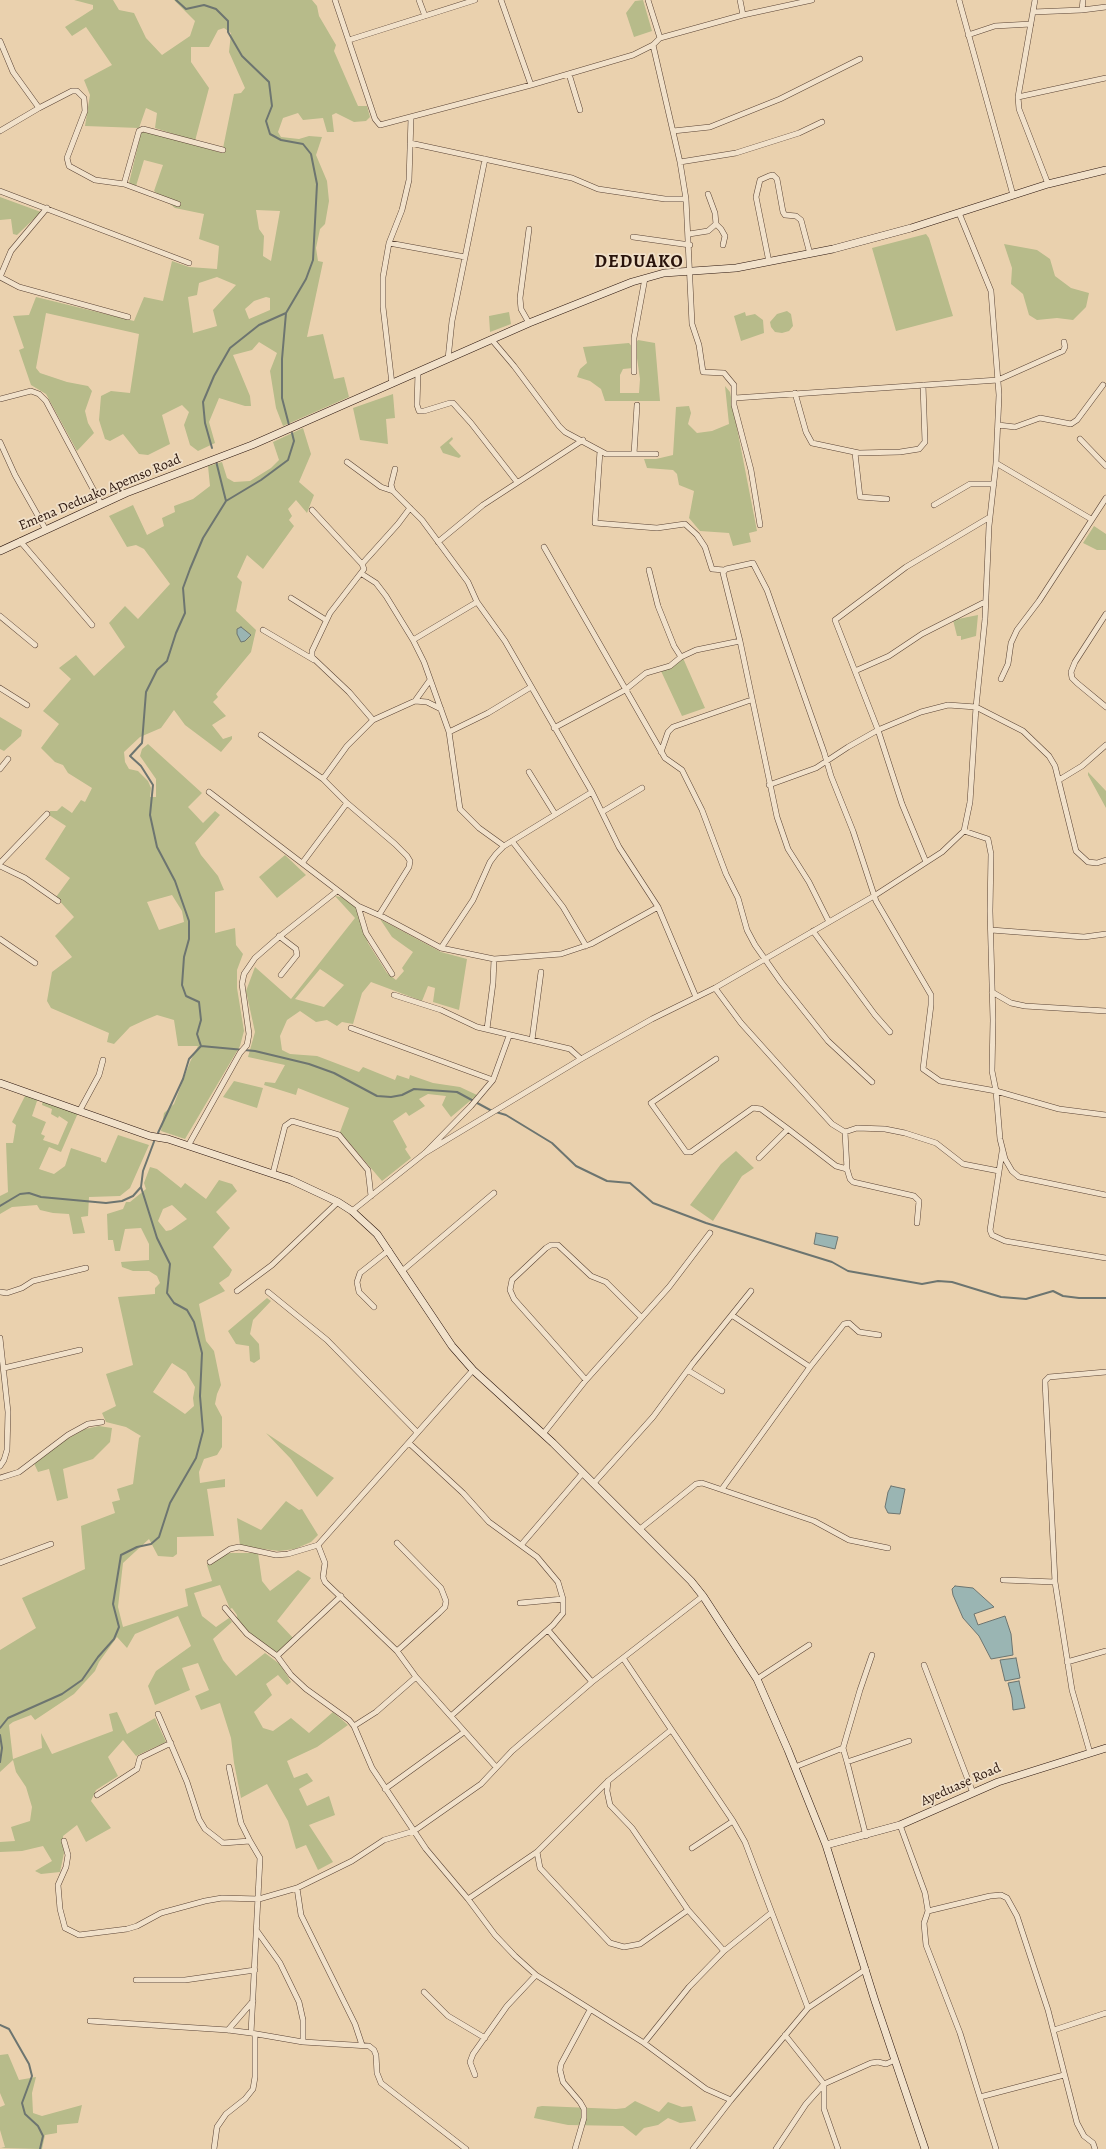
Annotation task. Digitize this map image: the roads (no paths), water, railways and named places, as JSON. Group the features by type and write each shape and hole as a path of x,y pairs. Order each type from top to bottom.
{"street":[{"path":"335,0 377,123 383,124 411,118 531,85 633,55 653,45 660,38 743,15 812,0"},
{"path":"419,0 425,16"},
{"path":"349,40 475,0"},
{"path":"501,0 531,85"},
{"path":"648,0 660,38"},
{"path":"740,0 743,15"},
{"path":"958,0 1013,195"},
{"path":"1035,0 1018,98 1020,116 1048,184"},
{"path":"1082,10 1083,0"},
{"path":"1033,12 1082,10 1106,7"},
{"path":"968,35 995,26 1031,24"},
{"path":"0,41 13,72 39,108"},
{"path":"653,45 680,162 686,199 690,245 688,271 692,324 699,345 702,370 704,373 721,372 726,375 734,386 734,405 751,470 760,525"},
{"path":"673,131 700,129 718,124 780,99 860,59"},
{"path":"569,74 580,110"},
{"path":"1018,98 1106,78"},
{"path":"0,131 39,108 72,92 80,92 84,98 85,111 67,158 68,164 95,180 124,184 178,204"},
{"path":"392,384 383,307 384,277 389,243 402,210 409,180 411,118"},
{"path":"680,162 736,153 799,133 822,122"},
{"path":"124,184 139,131 143,128 223,150"},
{"path":"410,143 572,178 598,189 665,199 686,199"},
{"path":"448,359 450,330 485,159"},
{"name":"Emena Deduako Apemso Road","path":"0,551 101,504 252,445 528,323 646,278 664,273 719,270 810,254 876,238 1048,184 1106,170"},
{"path":"768,262 756,197 760,180 773,175 777,179 782,212 785,215 796,216 801,220 810,254"},
{"path":"0,191 189,263"},
{"path":"708,194 715,213 716,224 725,236 723,245"},
{"path":"47,208 11,250 0,277 19,287 128,317"},
{"path":"425,1153 581,1059 652,1019 715,988 874,896 951,845 964,831 970,802 976,707 986,602 990,517 996,463 998,380 991,291 958,213"},
{"path":"689,234 708,231 716,224"},
{"path":"528,323 523,314 520,298 529,229"},
{"path":"633,236 690,245"},
{"path":"389,243 465,257"},
{"path":"634,372 634,338 646,278"},
{"path":"492,340 514,366 559,426 606,454 656,454"},
{"path":"735,398 795,392 998,380 1063,351 1065,347 1064,342"},
{"path":"418,372 418,411 424,411 450,402 454,403 517,482"},
{"path":"795,392 806,432 810,440 818,445 855,453 900,452 919,449 923,445 926,438 923,385"},
{"path":"998,425 1015,427 1040,418 1064,423 1074,422 1103,385"},
{"path":"0,398 31,391 38,394 46,402 101,504"},
{"path":"634,454 637,405"},
{"path":"1080,439 1106,466"},
{"path":"438,542 483,505 583,440"},
{"path":"0,442 15,475 46,530"},
{"path":"600,451 595,523 657,528 685,524 697,535 705,547 712,569 724,570 752,562 757,569 773,602 878,906 932,999 923,1069 940,1081 996,1091 1058,1109 1106,1115"},
{"path":"855,453 860,497 887,499"},
{"path":"347,462 381,487 393,491 410,508 468,582 476,602 505,641 592,792 620,847 658,906 696,997"},
{"path":"996,463 1091,519"},
{"path":"393,491 392,485 395,469"},
{"path":"934,506 970,484 994,484"},
{"path":"1000,679 1008,664 1011,643 1017,630 1039,601 1106,498"},
{"path":"362,564 398,524 410,508"},
{"path":"312,510 362,564 364,569 362,574 357,578 326,620 312,651 314,661"},
{"path":"926,862 897,792 878,730 835,621 837,617 906,567 990,517"},
{"path":"20,541 92,625"},
{"path":"544,547 662,752 669,763 682,770 702,810 726,874 738,898 747,930 764,959 828,1041 872,1082"},
{"path":"649,570 658,606 674,646 681,657"},
{"path":"724,570 777,817 786,845 829,922"},
{"path":"362,574 380,588 413,640 430,680 449,732 460,809 479,828 504,846"},
{"path":"291,598 326,620"},
{"path":"413,640 476,602"},
{"path":"855,671 889,656 922,634 986,602"},
{"path":"1106,614 1075,662 1071,672 1072,678 1106,707"},
{"path":"0,616 35,645"},
{"path":"263,630 314,661 349,692 373,720"},
{"path":"554,728 625,690 646,673 670,666 681,657 696,650 740,641"},
{"path":"415,702 430,680"},
{"path":"449,732 488,713 532,687"},
{"path":"0,688 27,705"},
{"path":"662,752 668,732 673,727 751,700"},
{"path":"323,779 347,746 373,720 415,702 427,702 441,709"},
{"path":"769,785 808,772 827,762 848,746 878,730 934,707 948,705 976,707 1023,731 1052,760 1059,780 1076,851 1088,862 1097,863 1106,860"},
{"path":"261,735 323,779 407,856 410,862 409,867 379,915"},
{"path":"1059,780 1082,766 1106,745"},
{"path":"0,769 8,759"},
{"path":"529,772 555,814"},
{"path":"602,812 642,788"},
{"path":"209,792 303,862 337,891 358,906 379,915 441,948 494,959 561,954 586,946 658,906"},
{"path":"441,948 473,900 490,862 504,846 592,792"},
{"path":"303,862 348,803"},
{"path":"47,814 0,865 25,878 58,901"},
{"path":"964,831 986,837 990,843 992,865 990,910 992,1072 996,1091 1002,1151 990,1230 992,1235 1005,1241 1106,1258"},
{"path":"512,841 564,907 586,946"},
{"path":"188,1146 240,1053 247,1045 249,1034 242,984 244,974 255,958 279,936 337,891"},
{"path":"358,906 366,933 392,974"},
{"path":"991,930 1084,937 1106,934"},
{"path":"813,931 875,1015 890,1032"},
{"path":"279,936 296,949 298,955 281,975"},
{"path":"0,939 36,963"},
{"path":"487,1029 494,983 494,959"},
{"path":"532,1040 541,972"},
{"path":"715,988 741,1023 812,1102 832,1124 845,1132"},
{"path":"992,992 1011,1003 1025,1006 1106,1011"},
{"path":"394,995 441,1010 465,1022 509,1036 570,1049 581,1059"},
{"path":"351,1028 493,1080"},
{"path":"352,1211 425,1153 471,1106 493,1080 509,1036"},
{"path":"716,1059 651,1103 686,1152 691,1152 753,1108 761,1109 836,1166 847,1169"},
{"path":"80,1110 99,1075 103,1060"},
{"path":"2,1085 80,1110 150,1136 168,1139 273,1173 338,1202 352,1211 370,1226 389,1250 452,1346 473,1370 542,1434 640,1529 703,1596 756,1679 795,1767 826,1845 925,2149"},
{"path":"273,1173 285,1126 292,1121 339,1135 368,1170 371,1196"},
{"path":"845,1132 857,1128 885,1129 905,1133 936,1143 963,1164 999,1171"},
{"path":"759,1158 788,1129"},
{"path":"845,1132 847,1169 853,1182 910,1193 917,1198 919,1204 917,1223"},
{"path":"1002,1151 1009,1167 1020,1177 1106,1195"},
{"path":"402,1271 494,1193"},
{"path":"237,1291 272,1265 338,1202"},
{"path":"542,1434 640,1317 669,1287 710,1233"},
{"path":"586,1380 514,1299 510,1290 512,1280 546,1248 551,1245 558,1246 591,1276 606,1282 640,1317"},
{"path":"374,1307 359,1292 357,1282 360,1273 389,1250"},
{"path":"0,1292 7,1293 22,1288 33,1281 86,1268"},
{"path":"594,1484 649,1422 734,1316 752,1291"},
{"path":"268,1292 327,1340 417,1432"},
{"path":"734,1316 810,1367"},
{"path":"722,1490 810,1367 846,1323 859,1332 879,1336"},
{"path":"0,1338 8,1412 8,1441 4,1460 0,1466"},
{"path":"4,1368 80,1350"},
{"path":"210,1562 223,1552 235,1548 276,1555 288,1554 318,1545 473,1370"},
{"path":"689,1371 722,1391"},
{"path":"1090,1753 1076,1706 1067,1662 1055,1582 1045,1381 1048,1377 1106,1372"},
{"path":"0,1478 19,1472 68,1434 88,1424 102,1422"},
{"path":"409,1443 463,1493 489,1522 508,1537 522,1544 551,1572 558,1582 563,1599 563,1613 548,1630 451,1716"},
{"path":"522,1544 582,1474"},
{"path":"640,1529 698,1484 722,1490 814,1521 849,1540 888,1548"},
{"path":"396,1651 445,1607 446,1601 441,1588 397,1543"},
{"path":"0,1563 51,1544"},
{"path":"318,1545 325,1563 324,1580 396,1651 464,1732 496,1767"},
{"path":"1003,1580 1055,1582"},
{"path":"277,1656 341,1596"},
{"path":"64,1840 68,1851 68,1860 59,1880 58,1890 64,1926 73,1933 91,1935 127,1929 137,1926 161,1913 214,1899 259,1899 297,1888 352,1861 384,1840 414,1831 481,1784 496,1767 592,1682 703,1596"},
{"path":"520,1603 563,1599"},
{"path":"225,1608 247,1634 277,1656 291,1675 306,1689 349,1720 354,1726 372,1768 426,1849 495,1935 536,1975 644,2043 706,2089 730,2100"},
{"path":"548,1630 592,1682"},
{"path":"756,1679 809,1645"},
{"path":"1067,1662 1106,1651"},
{"path":"866,1836 843,1748 872,1655"},
{"path":"623,1658 733,1821 755,1864 771,1913 808,2008"},
{"path":"924,1665 973,1793"},
{"path":"354,1726 376,1712 416,1676"},
{"path":"158,1714 187,1782 199,1819 205,1829 223,1843 250,1841"},
{"path":"468,1900 537,1852 608,1781 671,1730"},
{"path":"385,1789 464,1732"},
{"path":"847,1762 909,1741"},
{"path":"97,1795 137,1769 140,1758 171,1743"},
{"path":"795,1767 843,1748"},
{"name":"Ayeduase Road","path":"826,1845 866,1836 900,1825 1023,1773 1106,1748"},
{"path":"214,2149 217,2127 226,2114 245,2100 253,2089 255,2078 253,2000 261,1862 258,1852 250,1841 241,1823 229,1767"},
{"path":"608,1781 607,1791 610,1805 632,1828 688,1910 724,1951"},
{"path":"692,1848 733,1821"},
{"path":"900,1825 919,1874 928,1911 924,1923 926,1945 960,2033 996,2149"},
{"path":"537,1852 540,1868 610,1943 624,1946 640,1944 688,1910"},
{"path":"297,1888 301,1915 355,2024 362,2046"},
{"path":"928,1911 990,1896 1001,1896 1007,1898 1017,1916 1054,2030 1077,2123 1082,2134 1093,2143 1095,2149"},
{"path":"644,2043 689,1988 724,1951 771,1913"},
{"path":"257,1931 280,1963 299,2002 303,2020 303,2042"},
{"path":"693,2149 730,2100 808,2008 866,1969"},
{"path":"136,1980 185,1980 255,1970"},
{"path":"476,2075 470,2067 471,2059 507,2006 536,1975"},
{"path":"424,1992 448,2016 485,2038"},
{"path":"228,2030 253,2000"},
{"path":"576,2149 584,2118 584,2110 580,2102 563,2082 560,2070 561,2064 590,2010"},
{"path":"1054,2030 1106,2013"},
{"path":"90,2021 228,2030 303,2042 369,2046 374,2050 377,2073 381,2083 466,2149"},
{"path":"785,2035 824,2084 824,2109 838,2149"},
{"path":"776,2149 806,2104 824,2084 871,2063 878,2062 886,2064 895,2060"},
{"path":"980,2097 1064,2075"}],"water":[{"path":"241,627 251,635 245,641 241,642 237,634 237,629"},
{"path":"816,1233 838,1237 835,1249 814,1244"},
{"path":"891,1486 905,1489 900,1514 888,1513 885,1507 888,1492"},
{"path":"955,1586 973,1588 994,1607 974,1614 978,1625 1005,1616 1011,1634 1013,1655 991,1659 979,1636 963,1618 953,1595 952,1589"},
{"path":"1016,1658 1020,1678 1005,1681 1000,1660"},
{"path":"1019,1681 1025,1708 1013,1710 1012,1698 1008,1683"}],"waterway":[{"path":"176,0 186,9 204,5 216,9 228,21 228,32 242,56 269,82 272,106 266,121 270,134 281,140 303,144 311,154 317,184 313,260 306,279 286,313 259,325 230,348 214,376 203,402 205,423 212,448"},
{"path":"286,313 282,359 282,398 289,425"},
{"path":"226,501 261,480 288,460 294,441 292,433"},
{"path":"157,1135 183,1079 189,1059 201,1046 197,1034 201,1020 199,1002 186,996 182,985 184,957 189,939 189,921 175,881 157,847 150,815 153,785 141,766 130,756 142,743 146,692 157,670 167,661 176,633 185,613 183,588 190,569 203,538 226,501 216,461"},
{"path":"201,1046 255,1051 309,1064 334,1073 377,1096 391,1097 402,1095 414,1089 457,1092 492,1111"},
{"path":"496,1112 506,1115 552,1143 576,1166 607,1181 630,1183 653,1203 706,1223 832,1262 848,1271 922,1284 938,1281 952,1282 1001,1297 1026,1299 1053,1291 1063,1296 1079,1298 1106,1298"},
{"path":"0,1728 8,1718 62,1694 82,1680 98,1657 114,1639 119,1627 113,1604 121,1555 137,1547 151,1544 159,1537 170,1503 196,1458 203,1431 200,1396 202,1353 194,1322 187,1310 174,1303 167,1293 170,1264 157,1238 141,1187 143,1171 155,1139"},
{"path":"0,1206 20,1194 29,1193 41,1197 106,1203 122,1201 133,1196 141,1187"},
{"path":"0,1735 2,1748 0,1762"},
{"path":"0,2025 9,2029 29,2064 32,2076 22,2103 25,2114 38,2126 43,2136 40,2149"}],"district":[{"name":"DEDUAKO","path":"639,263"}]}
